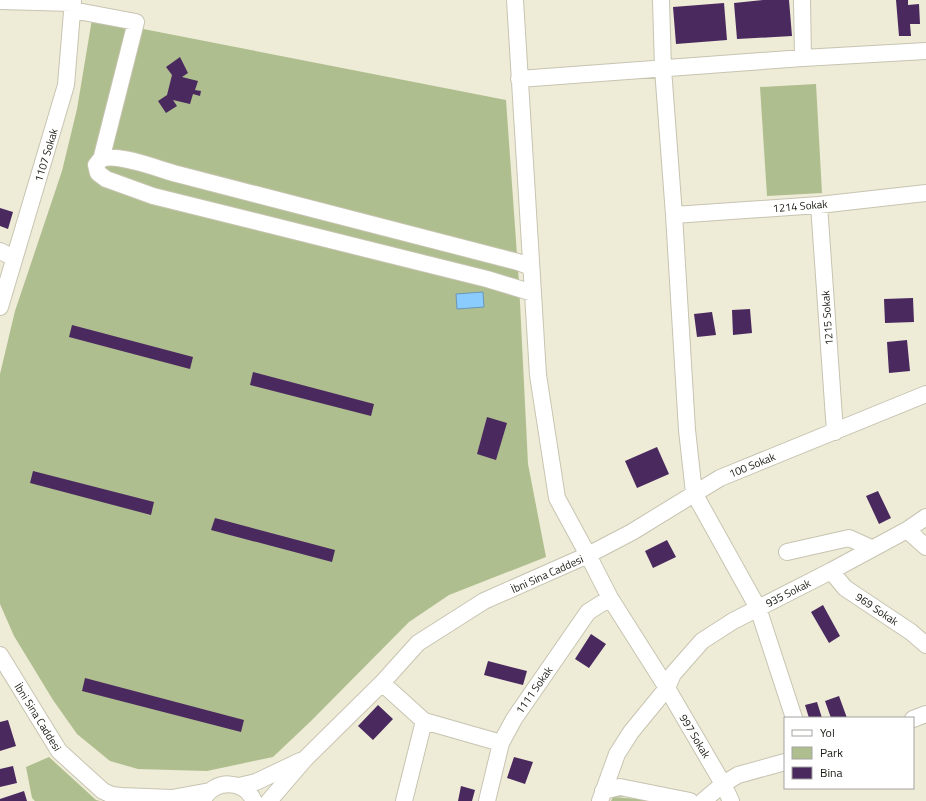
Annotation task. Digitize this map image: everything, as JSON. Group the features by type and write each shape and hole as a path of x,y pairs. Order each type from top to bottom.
{"street":[{"path":"514,0 538,375 558,498 588,555"},
{"path":"661,0 663,68 674,215 687,430 694,493 758,608 794,717"},
{"path":"802,0 803,58"},
{"path":"0,1 73,4 136,22 101,160 96,165 98,172 106,179 153,196 487,279 533,293"},
{"name":"1107 Sokak","path":"0,307 66,85 73,4"},
{"path":"519,79 803,58 926,51"},
{"path":"101,160 113,157 126,159 177,174 518,262 531,267"},
{"name":"1214 Sokak","path":"674,215 819,205 926,194"},
{"name":"1215 Sokak","path":"819,205 835,432"},
{"path":"0,251 14,258"},
{"name":"100 Sokak","path":"588,555 632,532 720,478 926,394"},
{"name":"935 Sokak","path":"667,688 673,674 702,641 733,621 831,571 871,548 907,530 926,517"},
{"path":"907,530 926,547"},
{"path":"787,552 849,538 871,548"},
{"name":"İbni Sina Caddesi","path":"269,801 305,759 382,683 418,643 484,602 588,555 610,598 667,688"},
{"name":"969 Sokak","path":"831,571 845,588 911,632 926,645"},
{"name":"1111 Sokak","path":"487,801 501,743 514,719 588,612 610,598"},
{"name":"İbni Sina Caddesi","path":"0,655 59,752 103,791 112,795 176,799 206,796 221,785 230,784 239,786 256,782 305,759"},
{"path":"382,683 424,722 501,743"},
{"path":"601,796 616,754 667,688"},
{"name":"997 Sokak","path":"667,688 732,801"},
{"path":"914,719 926,714"},
{"path":"404,801 424,722"},
{"path":"703,801 723,784 738,775 784,762"},
{"path":"239,786 247,791 254,801"},
{"path":"601,796 620,787 690,801"}],"green space":[{"path":"92,19 506,100 519,283 528,464 546,557 449,595 409,622 311,721 273,757 207,771 138,769 110,761 77,734 53,700 14,636 0,604 0,374 15,311 62,171 77,109"},
{"path":"816,84 822,193 767,196 760,87"},
{"path":"49,757 96,800 100,801 35,801 32,798 26,767"},
{"path":"613,797 664,801 611,801"}],"water":[{"path":"483,292 484,307 457,309 456,294"}],"building":[{"path":"763,0 789,0 792,36 737,39 734,3"},
{"path":"896,0 908,0 908,5 919,4 920,24 910,24 911,36 899,36"},
{"path":"724,3 727,40 676,44 673,7"},
{"path":"180,57 188,73 182,77 198,81 195,90 201,91 200,96 193,94 190,104 173,100 177,106 166,113 158,101 167,95 172,75 166,67"},
{"path":"0,208 13,212 8,229 0,226"},
{"path":"913,298 914,322 885,323 884,299"},
{"path":"750,309 752,333 733,335 732,310"},
{"path":"712,312 716,335 697,337 694,314"},
{"path":"72,325 193,357 190,369 69,337"},
{"path":"907,340 910,371 889,373 887,342"},
{"path":"253,372 374,404 371,416 250,385"},
{"path":"487,417 507,423 496,460 477,454"},
{"path":"657,447 669,474 637,488 625,461"},
{"path":"33,471 154,502 151,515 30,483"},
{"path":"878,491 891,518 879,524 866,496"},
{"path":"215,518 335,550 332,562 211,530"},
{"path":"667,540 676,557 653,568 645,551"},
{"path":"823,605 840,636 829,643 811,612"},
{"path":"591,634 606,644 589,668 575,659"},
{"path":"488,661 527,671 523,685 484,675"},
{"path":"85,678 244,720 241,732 82,691"},
{"path":"839,696 847,717 831,717 825,701"},
{"path":"817,702 822,717 809,717 805,705"},
{"path":"378,705 393,719 373,740 358,726"},
{"path":"8,720 16,746 0,751 0,722"},
{"path":"514,757 533,762 525,784 507,778"},
{"path":"13,766 17,783 0,787 0,769"},
{"path":"461,786 475,790 472,801 458,801"},
{"path":"24,791 27,801 0,801 0,799"}]}
